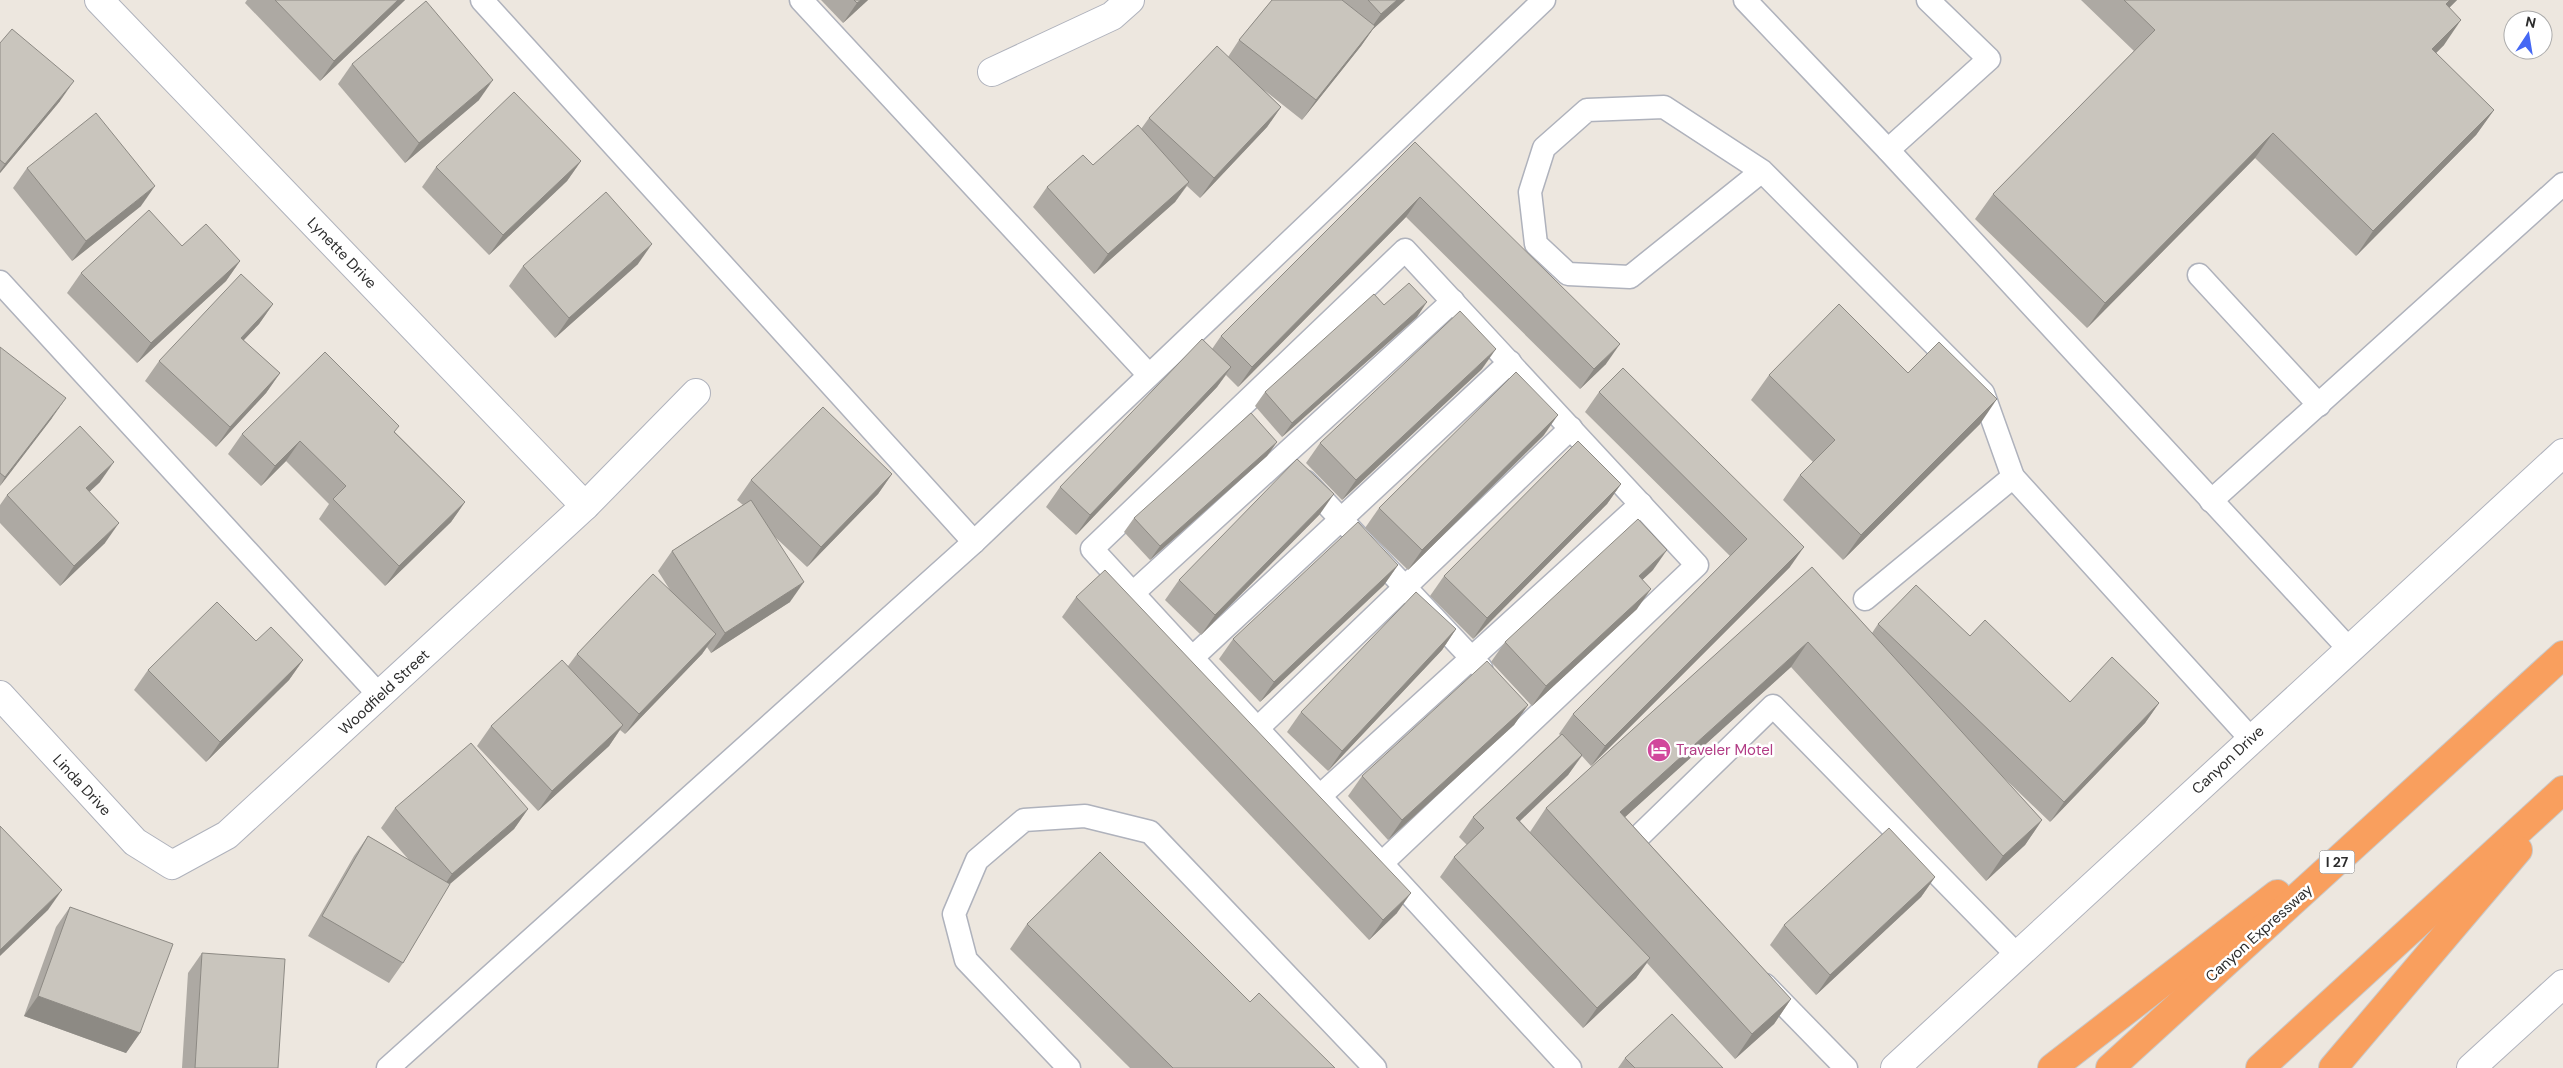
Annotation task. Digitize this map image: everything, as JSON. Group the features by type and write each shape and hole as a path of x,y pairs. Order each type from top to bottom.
{"highway":[{"name":"Canyon Expressway","path":"2110,1068 2563,655"},
{"path":"2052,1068 2442,766"},
{"path":"2260,1068 2563,790"},
{"path":"2333,1068 2563,798"}],"street":[{"name":"Lynette Drive","path":"99,0 585,506"},
{"path":"992,72 1112,16 1130,0"},
{"name":"Woodfield Street","path":"172,865 227,835 585,506 696,393"},
{"name":"Canyon Drive","path":"1895,1068 2563,453"},
{"name":"Linda Drive","path":"0,695 135,842 172,865"},
{"path":"2471,1068 2563,984"}],"lane":[{"path":"482,0 974,542"},
{"path":"801,0 1149,375"},
{"path":"388,1068 974,542 1544,0"},
{"path":"1745,0 1888,150 2349,649"},
{"path":"1888,150 1989,59 1928,0"},
{"path":"1762,171 1630,276 1568,274 1536,244 1530,192 1544,148 1587,110 1664,107 1762,171 1983,393 2012,477 2251,739"},
{"path":"2211,501 2563,184"},
{"path":"1382,863 1524,715 1697,565 1405,250 1245,415 1092,549 1570,1068"},
{"path":"2199,275 2319,405"},
{"path":"0,282 380,696"},
{"path":"1133,593 1276,450 1453,301"},
{"path":"1192,658 1510,362"},
{"path":"1258,728 1571,428"},
{"path":"1276,450 1498,687"},
{"path":"1865,599 2012,477"},
{"path":"1320,796 1641,504"},
{"path":"1657,874 1629,846 1773,706 2017,955"},
{"path":"1069,1068 966,960 954,914 977,860 1024,820 1085,816 1150,832 1375,1068"},
{"path":"1754,973 1846,1068"}],"building":[{"path":"275,0 398,0 334,61"},
{"path":"1272,0 1342,0 1375,26 1316,100 1239,40"},
{"path":"1368,0 1397,0 1381,14"},
{"path":"2124,0 2450,0 2446,4 2461,20 2432,49 2494,110 2373,231 2273,133 2105,303 1993,194 2155,30"},
{"path":"426,1 493,80 419,143 352,64"},
{"path":"12,29 74,81 5,164 0,160 0,43"},
{"path":"1217,46 1281,107 1214,178 1149,118"},
{"path":"514,92 581,161 503,235 436,167"},
{"path":"96,113 155,186 86,241 27,168"},
{"path":"1138,125 1189,182 1108,254 1047,187 1083,155 1093,165"},
{"path":"1415,142 1620,344 1594,369 1420,197 1252,367 1221,336"},
{"path":"606,192 652,244 569,318 523,266"},
{"path":"149,210 182,246 206,224 240,261 151,343 81,273"},
{"path":"241,274 273,304 241,338 280,373 230,427 159,361"},
{"path":"1409,283 1427,302 1292,423 1265,392 1374,294 1384,305"},
{"path":"1839,304 1908,373 1939,342 1997,399 1861,535 1800,475 1835,440 1769,375"},
{"path":"1460,311 1496,349 1356,480 1320,443"},
{"path":"1202,339 1231,367 1090,515 1060,487"},
{"path":"0,347 66,398 5,477 0,473"},
{"path":"325,352 399,426 394,432 465,502 399,566 333,499 346,486 300,441 275,466 242,434"},
{"path":"1623,368 1804,547 1605,746 1573,714 1747,539 1599,392"},
{"path":"1516,372 1558,415 1422,550 1379,508"},
{"path":"823,407 892,474 821,547 751,480"},
{"path":"1251,413 1277,442 1160,546 1134,518"},
{"path":"80,426 114,462 86,488 119,523 74,566 7,495"},
{"path":"1578,441 1621,484 1487,618 1444,576"},
{"path":"1297,459 1334,494 1215,615 1179,580"},
{"path":"751,500 804,582 725,633 672,551"},
{"path":"1638,519 1667,550 1639,576 1651,589 1546,686 1505,642"},
{"path":"1358,522 1398,565 1274,682 1233,639"},
{"path":"1812,567 2042,820 2003,856 1808,642 1620,812 1791,999 1752,1034 1546,808"},
{"path":"1105,570 1411,893 1383,920 1076,597"},
{"path":"653,574 716,634 639,714 577,654"},
{"path":"1916,585 1970,636 1985,620 2070,702 2112,657 2159,703 2064,802 1878,624"},
{"path":"1416,592 1456,629 1342,751 1301,712"},
{"path":"217,602 256,641 271,627 303,660 220,742 148,670"},
{"path":"562,660 623,725 552,791 491,726"},
{"path":"1487,661 1528,705 1402,820 1362,776"},
{"path":"1562,734 1582,755 1516,818 1650,958 1597,1008 1454,857 1484,828 1473,817"},
{"path":"471,743 528,809 452,874 395,808"},
{"path":"0,826 62,890 0,950"},
{"path":"1889,828 1935,877 1830,975 1784,925"},
{"path":"368,836 450,884 403,963 322,916"},
{"path":"1100,852 1250,1002 1259,993 1335,1068 1173,1068 1027,924"},
{"path":"70,907 173,944 140,1033 38,996"},
{"path":"202,953 285,959 278,1068 195,1068"},
{"path":"1672,1014 1723,1068 1635,1068 1625,1058"}],"place":[{"name":"Traveler Motel","path":"1659,750"}]}
